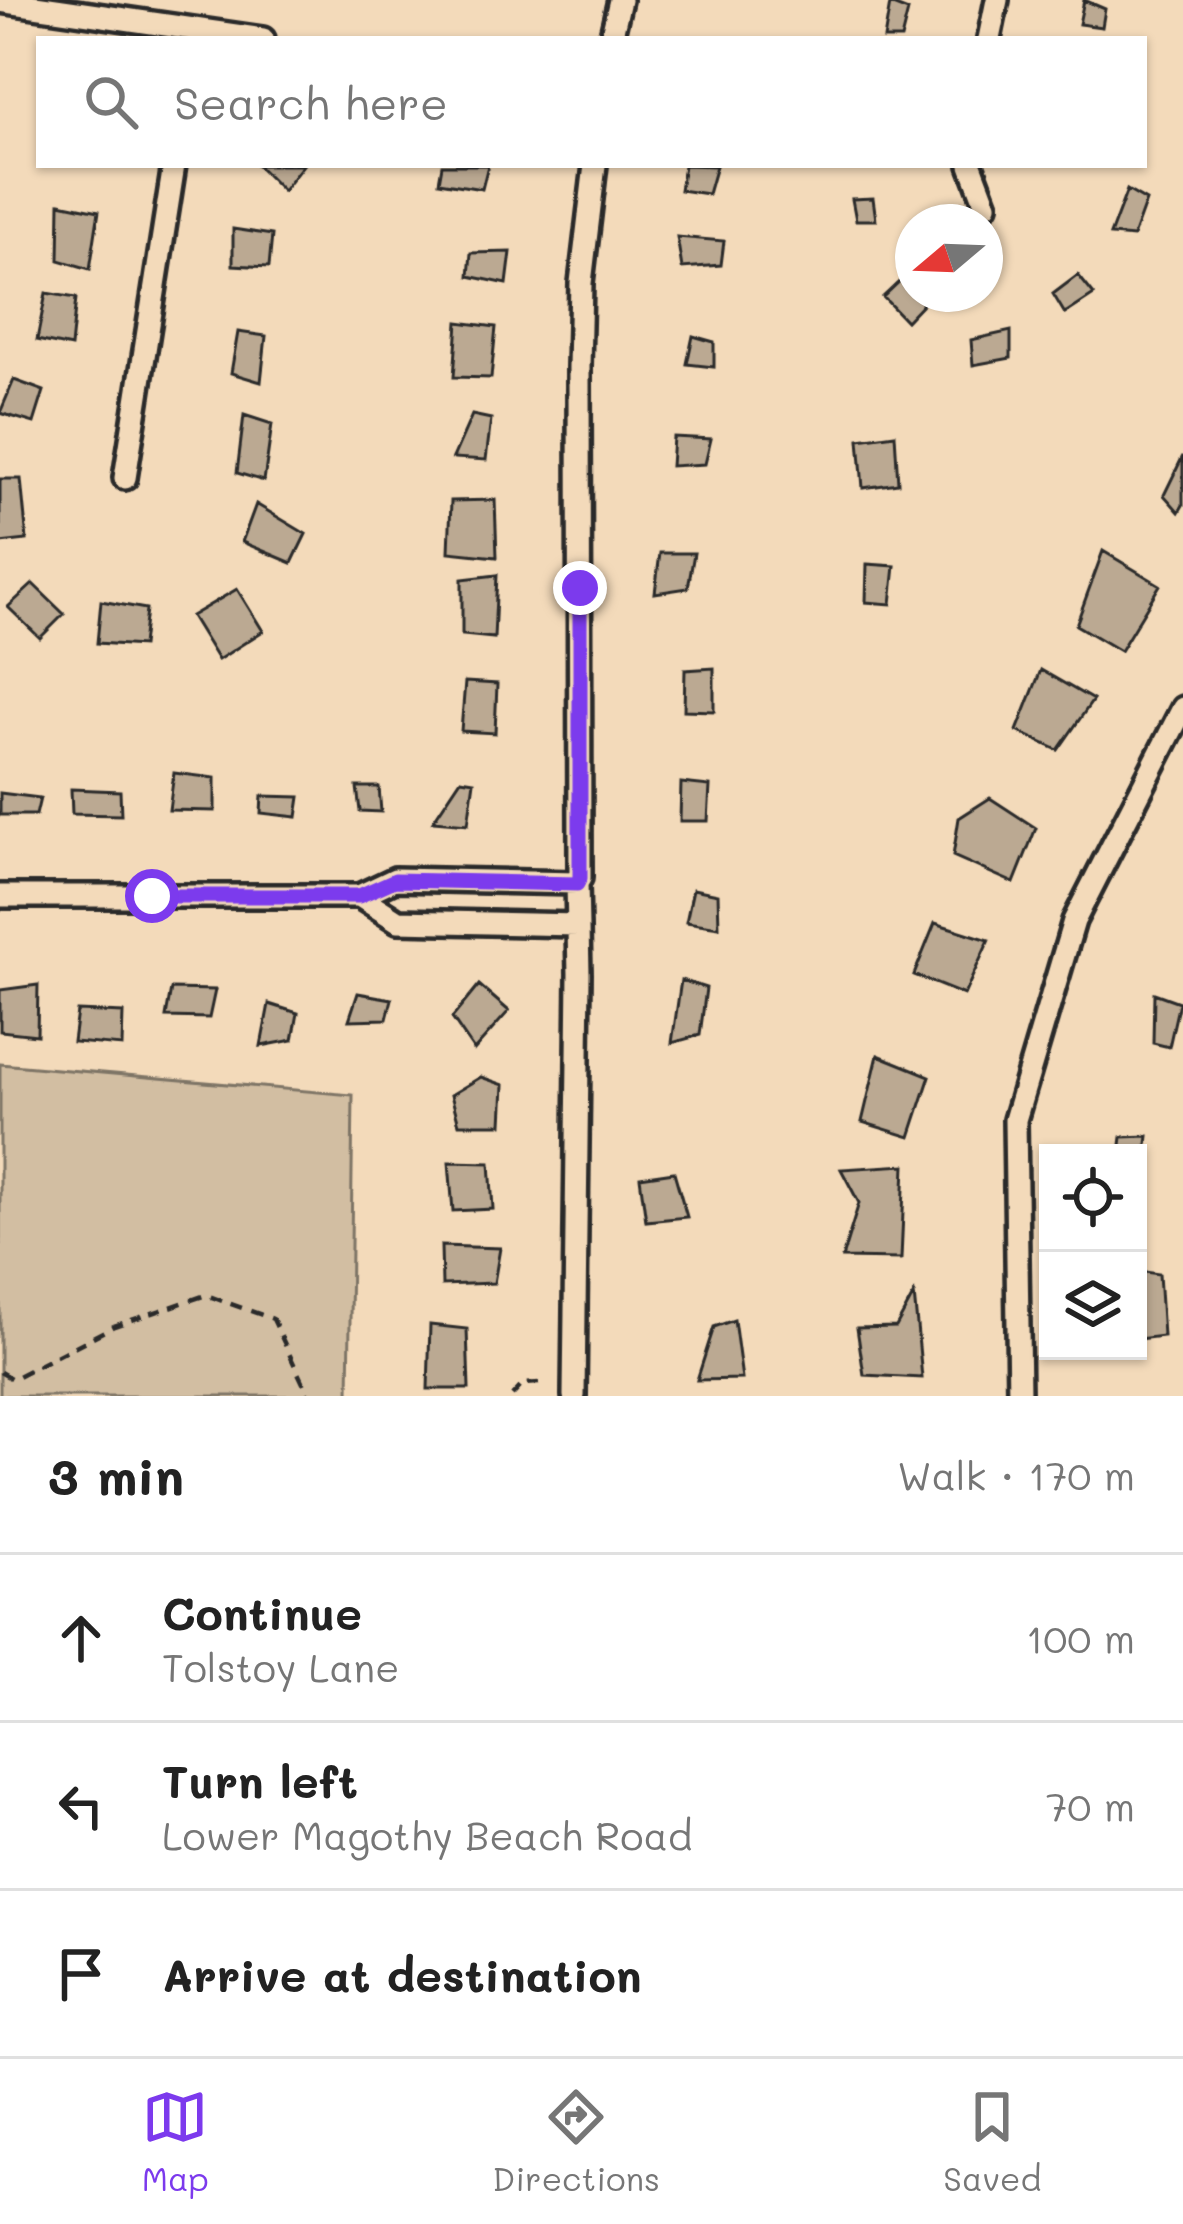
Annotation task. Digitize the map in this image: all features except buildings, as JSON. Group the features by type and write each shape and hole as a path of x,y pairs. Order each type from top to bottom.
{"street":[{"path":"612,36 620,0"},
{"path":"990,36 997,0"},
{"path":"0,1 193,35"},
{"path":"125,478 174,168"},
{"path":"574,1396 581,283 595,168"},
{"path":"971,168 986,204"},
{"path":"1018,1396 1015,1120 1074,921 1183,708"},
{"path":"0,896 359,896 395,880 577,884"},
{"path":"359,896 398,921 578,925"}],"path":[{"path":"0,1372 11,1379 115,1326 206,1295 273,1319 309,1396"},
{"path":"512,1396 523,1384 539,1383"}],"shaded area":[{"path":"0,1064 353,1095 349,1396 0,1396"}],"route":[{"path":"152,896 359,896 395,880 577,884 580,588"}]}
